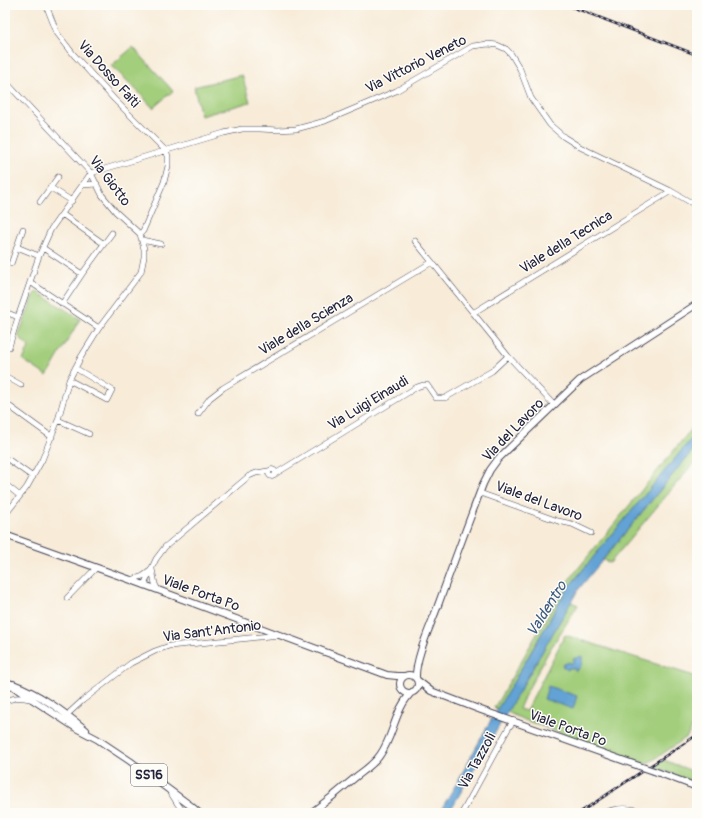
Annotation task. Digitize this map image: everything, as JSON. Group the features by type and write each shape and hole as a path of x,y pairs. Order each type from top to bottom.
{"main road":[{"name":"Via del Lavoro","path":"419,658 486,476 498,459 580,380 697,304"},
{"name":"Viale Porta Po","path":"5,535 387,675 395,680 404,692 431,691"},
{"path":"400,708 401,679 410,672 419,658"},
{"path":"311,813 380,756 390,737 400,708 417,687 416,672 419,658"},
{"name":"Viale Porta Po","path":"387,675 412,675 431,691 697,787"},
{"name":"SS16","path":"6,681 32,700 130,760 199,813"},
{"name":"SS16","path":"6,681 29,691 70,716 97,739"}],"street":[{"name":"Via Dosso Faiti","path":"46,5 58,33 74,55 114,100 166,151"},
{"name":"Via Vittorio Veneto","path":"92,173 182,145 242,129 278,130 296,129 310,126 396,91 473,46 488,44 497,45 506,49 511,54 520,69 531,98 550,125 564,137 580,147 671,191 697,206"},
{"name":"Via Giotto","path":"5,81 92,173 102,195 116,212 140,234 144,257 141,272 99,328 75,368 69,380 52,437 42,460 27,487 5,515"},
{"path":"140,234 143,231 164,182 168,161 166,151"},
{"path":"9,347 39,256 51,229 92,173"},
{"path":"40,202 58,177"},
{"path":"83,184 96,184"},
{"path":"51,188 72,201"},
{"name":"Viale della Tecnica","path":"473,313 671,191"},
{"path":"62,214 104,244"},
{"path":"11,264 23,229"},
{"path":"62,304 112,233"},
{"path":"142,240 160,244"},
{"path":"415,241 508,356 554,405"},
{"path":"17,247 39,256"},
{"path":"43,248 82,274"},
{"name":"Viale della Scienza","path":"198,414 210,398 223,388 432,262"},
{"path":"30,282 99,328"},
{"path":"5,312 18,317"},
{"name":"Via Luigi Einaudi","path":"152,569 156,559 165,547 246,479 256,473 269,473 272,469 276,472 417,387 427,385 436,398 445,398 492,371 508,356"},
{"path":"69,380 106,400 112,390 75,368"},
{"path":"5,376 21,385"},
{"path":"5,403 52,437"},
{"path":"58,420 90,434"},
{"path":"9,460 33,477"},
{"path":"5,484 20,496"},
{"name":"Viale del Lavoro","path":"480,493 558,521 572,524 591,533"},
{"path":"67,598 96,568"},
{"path":"131,580 143,576 152,569"},
{"path":"146,586 152,577 152,569"},
{"path":"152,569 155,584 158,590"},
{"name":"Via Sant'Antonio","path":"70,712 131,663 155,651 169,646 281,635"},
{"path":"5,702 21,697 32,700"},
{"name":"Via Tazzoli","path":"462,813 514,721"},
{"path":"169,790 184,813"},
{"path":"603,813 623,808 634,809 644,813"}],"green space":[{"path":"133,47 173,91 153,108 133,86 111,66"},
{"path":"242,75 250,102 201,116 194,87"},
{"path":"36,291 80,319 47,376 23,360 29,347 18,336"},
{"path":"697,422 697,432 567,589 498,709 494,708 562,589"},
{"path":"697,445 697,459 610,563 603,560"},
{"path":"571,602 578,605 549,651 519,709 526,711 565,635 697,677 697,718 687,737 646,764 522,719 507,712"},
{"path":"664,760 697,773 697,783 654,767"}],"water":[{"path":"697,432 697,445 578,590 450,813 439,813 567,589"},
{"path":"582,656 581,665 576,671 574,668 569,668 568,670 563,667 562,665 569,662 572,663 574,661 573,659"},
{"path":"548,686 577,696 573,709 544,699"}],"railway":[{"path":"567,5 697,55"},
{"path":"579,813 697,735"}],"water label":[{"name":"Valdentro","path":"547,609"}]}
